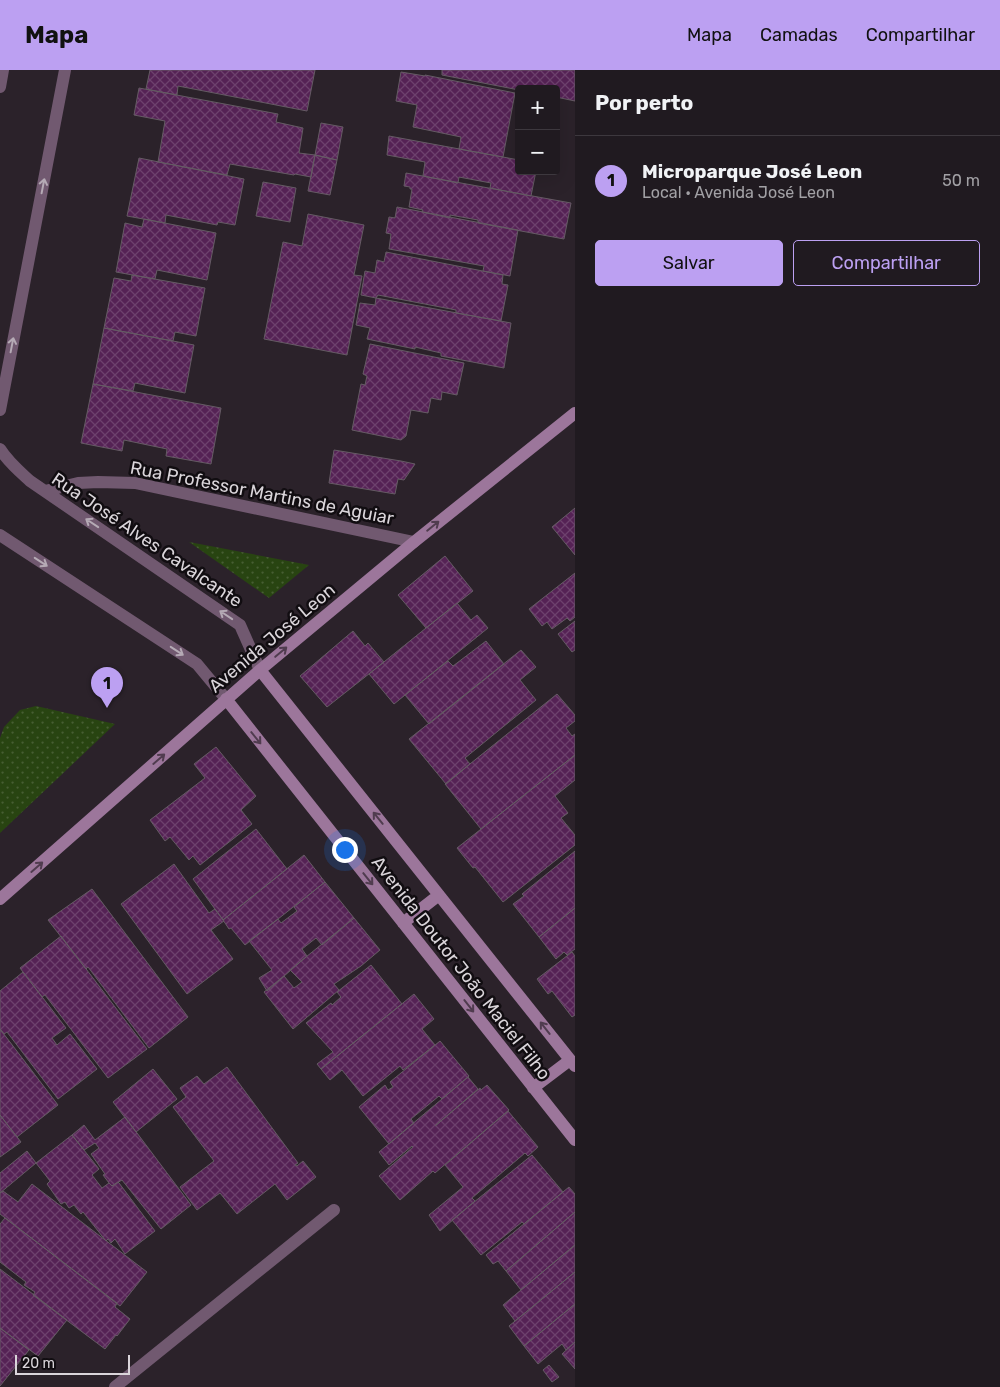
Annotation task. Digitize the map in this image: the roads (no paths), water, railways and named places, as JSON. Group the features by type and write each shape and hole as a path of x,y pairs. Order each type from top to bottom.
{"street":[{"path":"0,87 3,70"},
{"path":"0,410 65,70"},
{"name":"Avenida José Leon","path":"0,899 260,670 414,542 575,413"},
{"name":"Rua José Alves Cavalcante","path":"0,449 17,470 44,491 240,625 260,670"},
{"name":"Rua Professor Martins de Aguiar","path":"44,491 78,482 136,483 414,542"},
{"path":"0,536 197,664 226,699"},
{"name":"Avenida Doutor João Maciel Filho","path":"260,670 572,1063"},
{"name":"Avenida Doutor João Maciel Filho","path":"226,699 575,1140"},
{"path":"403,923 439,895"},
{"path":"534,1088 572,1063"},
{"path":"115,1387 334,1210"}],"place":[{"name":"Microparque José Leon","path":"107,708"}]}
